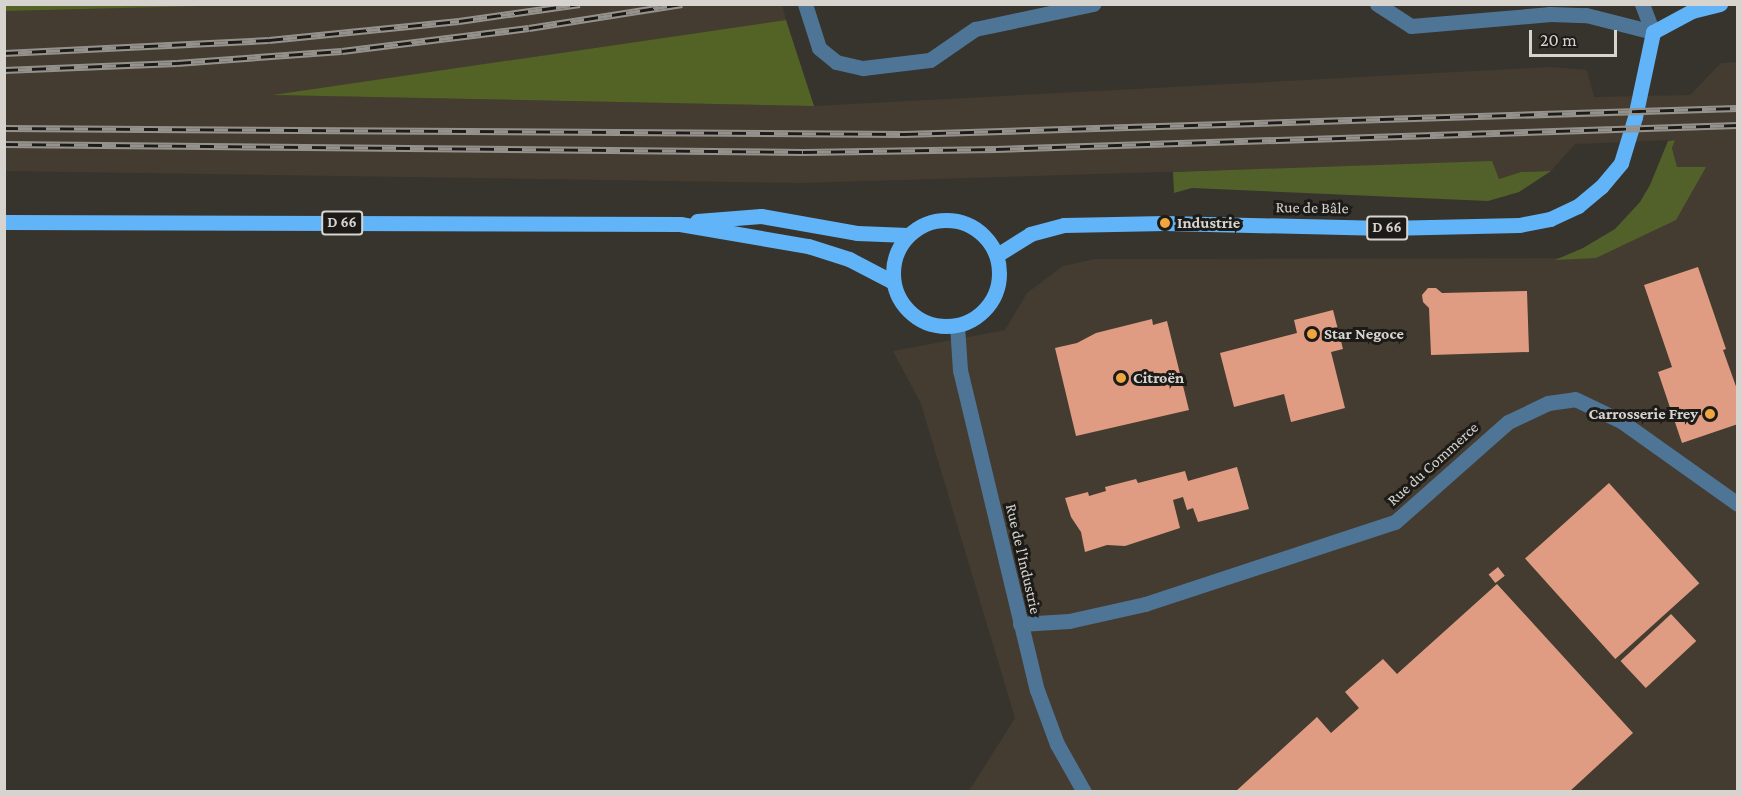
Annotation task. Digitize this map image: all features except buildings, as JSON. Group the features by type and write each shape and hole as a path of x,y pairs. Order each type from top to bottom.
{"main road":[{"path":"1653,32 1692,11 1720,4"},
{"name":"Rue de Bâle","path":"997,255 1030,234 1064,225 1165,223 1386,228 1518,225 1550,219 1578,206 1601,187 1622,163 1635,117 1653,32"},
{"name":"D 66","path":"680,224 710,219 761,216 857,233 908,235"},
{"path":"940,219 958,220 974,227 988,239 997,255 1000,273 992,298 974,319 957,325 940,326 923,322 909,312 898,298 892,282 893,265 898,249 908,235 922,224 940,219"},
{"name":"D 66","path":"4,222 680,224 808,246 849,259 892,282"}],"street":[{"path":"806,11 819,48 836,62 863,68 930,60 975,29 1093,4"},
{"path":"1377,4 1411,26 1475,23 1550,14 1586,15 1653,32"},
{"path":"1642,4 1653,32"},
{"name":"Rue de l'Industrie","path":"957,325 960,370 1036,690 1058,744 1084,792"},
{"name":"Rue du Commerce","path":"1020,624 1070,621 1145,604 1395,522 1508,422 1548,403 1575,399 1621,421 1737,504"}],"shaded area":[{"path":"239,4 782,4 786,20 278,95 814,106 1550,67 1587,70 1594,97 1690,95 1721,63 1737,62 1737,791 969,791 1015,718 921,404 893,351 1005,330 1027,293 1063,266 1095,259 1596,258 1705,167 1677,167 1672,148 1675,140 1575,144 1551,171 1521,172 1499,179 1262,169 801,183 5,171 4,11"}],"green space":[{"path":"5,4 239,4 239,5 5,11"},
{"path":"786,20 814,106 273,95"},
{"path":"1675,140 1672,148 1677,167 1706,167 1676,220 1596,258 1555,260 1583,248 1615,229 1640,202 1650,185 1668,141"},
{"path":"1492,161 1499,179 1521,172 1551,171 1519,192 1488,201 1192,188 1174,193 1173,172"}],"railway":[{"path":"4,53 269,40 459,21 580,4"},
{"path":"4,70 177,63 342,51 529,28 682,4"},
{"path":"4,128 904,134 1738,108"},
{"path":"4,144 803,152 996,149 1738,125"}],"place":[{"name":"Industrie","path":"1165,223"},
{"name":"Star Negoce","path":"1312,334"},
{"name":"Citroën","path":"1121,378"},
{"name":"Carrosserie Frey","path":"1710,414"}]}
